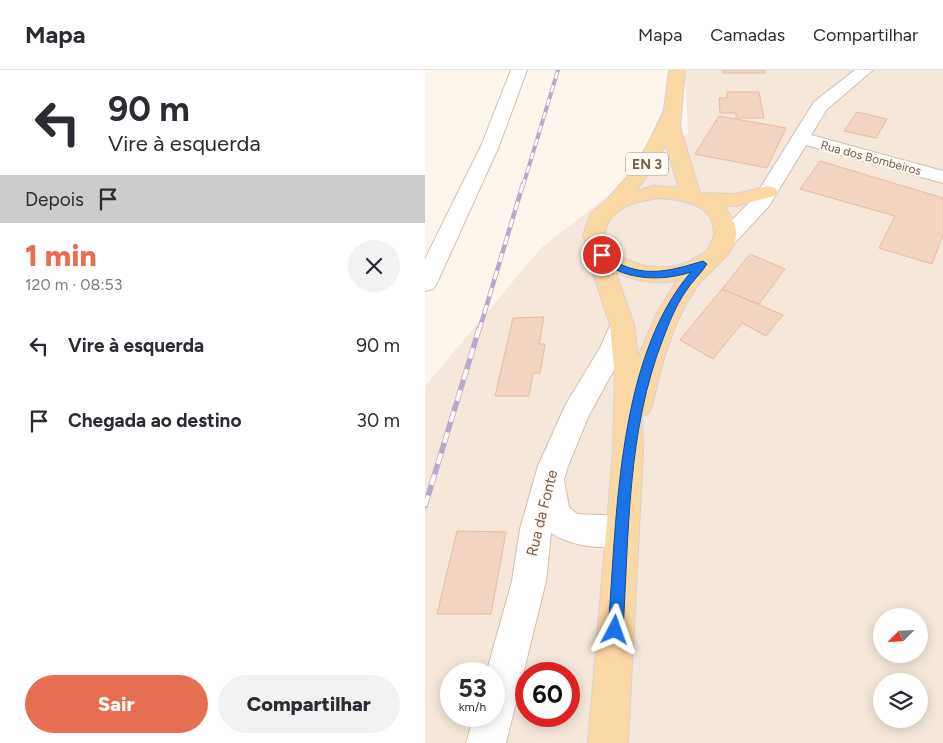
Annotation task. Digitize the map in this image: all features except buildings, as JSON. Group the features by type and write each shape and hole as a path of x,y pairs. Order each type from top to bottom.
{"main road":[{"name":"EN 3","path":"677,70 672,109 674,142 695,198"},
{"name":"EN 3","path":"595,245 593,232 595,223 643,171 662,136 672,109"},
{"name":"EN 3","path":"607,208 633,196 654,192 678,193 695,198 709,204 720,216 725,229 722,243"},
{"path":"695,198 736,200 755,197 768,192"},
{"path":"628,452 644,381 658,336 682,289 703,264 718,252 722,243"},
{"path":"595,245 602,255 613,264 639,274 678,273 703,264"},
{"path":"595,245 623,325 628,378 628,452 608,743"}],"street":[{"path":"425,282 490,146 519,70"},
{"path":"722,243 762,202 820,106 865,70"},
{"name":"Rua dos Bombeiros","path":"800,138 943,177"},
{"name":"Rua da Fonte","path":"505,671 529,581 536,529 553,466 576,412 623,325"},
{"path":"553,466 550,478 551,501 563,525 571,529 623,531"},
{"path":"529,581 554,544 571,529"},
{"path":"486,743 490,727"}],"shaded area":[{"path":"685,70 943,70 943,743 425,743 425,386 541,248 688,133"}],"railway":[{"path":"523,186 558,70"},
{"path":"479,331 523,184"},
{"path":"425,506 479,329"}],"route":[{"path":"602,255 613,264 627,271 639,274 663,275 678,273 703,264 682,289 658,336 635,418 628,452 615,630"}]}
